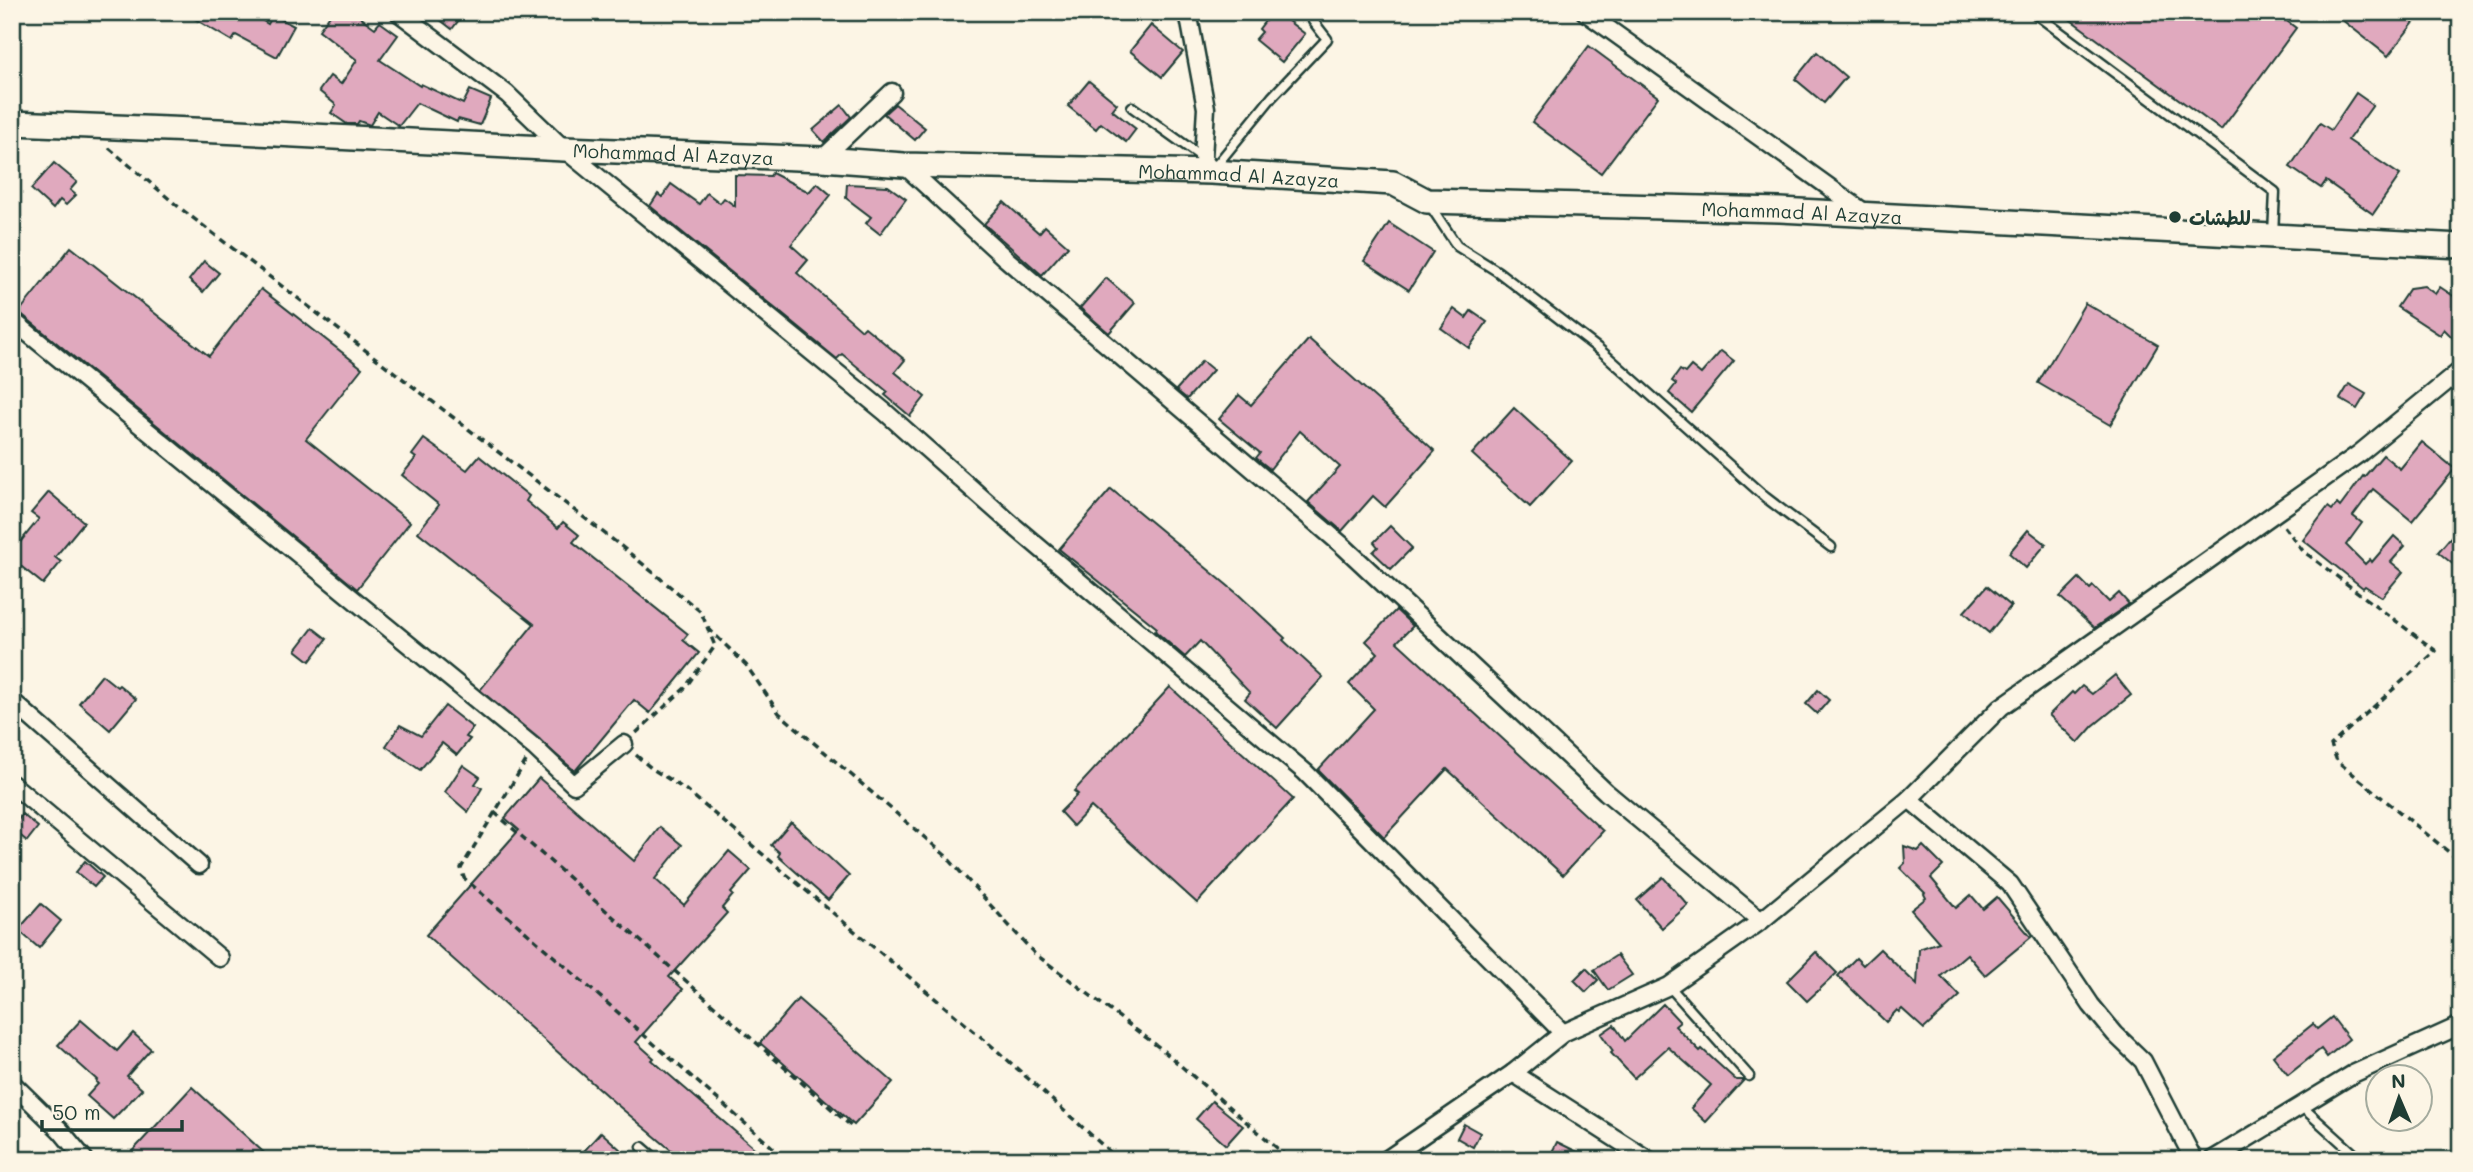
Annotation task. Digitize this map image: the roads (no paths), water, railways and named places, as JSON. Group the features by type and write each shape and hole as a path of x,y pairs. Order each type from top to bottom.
{"main road":[{"name":"Mohammad Al Azayza","path":"12,123 822,159 904,165 1207,165 1393,183 1427,201 1780,211 2461,246"}],"street":[{"path":"398,12 507,94 564,149 885,412 1015,527 1306,772 1563,1033"},
{"path":"1188,12 1206,107 1207,165"},
{"path":"1585,12 1871,217"},
{"path":"822,159 892,92"},
{"path":"904,165 1004,258 1342,545 1606,792 1761,920"},
{"path":"12,320 534,747 574,785 624,744"},
{"path":"1386,1160 1513,1073 1563,1033 1668,986 1761,920 1909,799 2001,706 2360,453 2461,370"},
{"path":"12,701 199,864"},
{"path":"12,784 220,958"},
{"path":"1909,799 2010,884 2091,1005 2115,1034 2143,1061 2194,1160"},
{"path":"2212,1160 2353,1074 2461,1025"},
{"path":"1513,1073 1649,1160"},
{"path":"12,1083 61,1130 85,1160"}],"lane":[{"path":"2033,12 2275,192 2273,237"},
{"path":"1132,107 1207,165 1327,39 1313,21"},
{"path":"1427,201 1457,246 1497,271 1600,350 1765,497 1831,547"},
{"path":"1668,986 1749,1076"},
{"path":"2300,1105 2361,1160"},
{"path":"642,1147 657,1160"}],"place":[{"name":"للطشات","path":"2175,217"}]}
